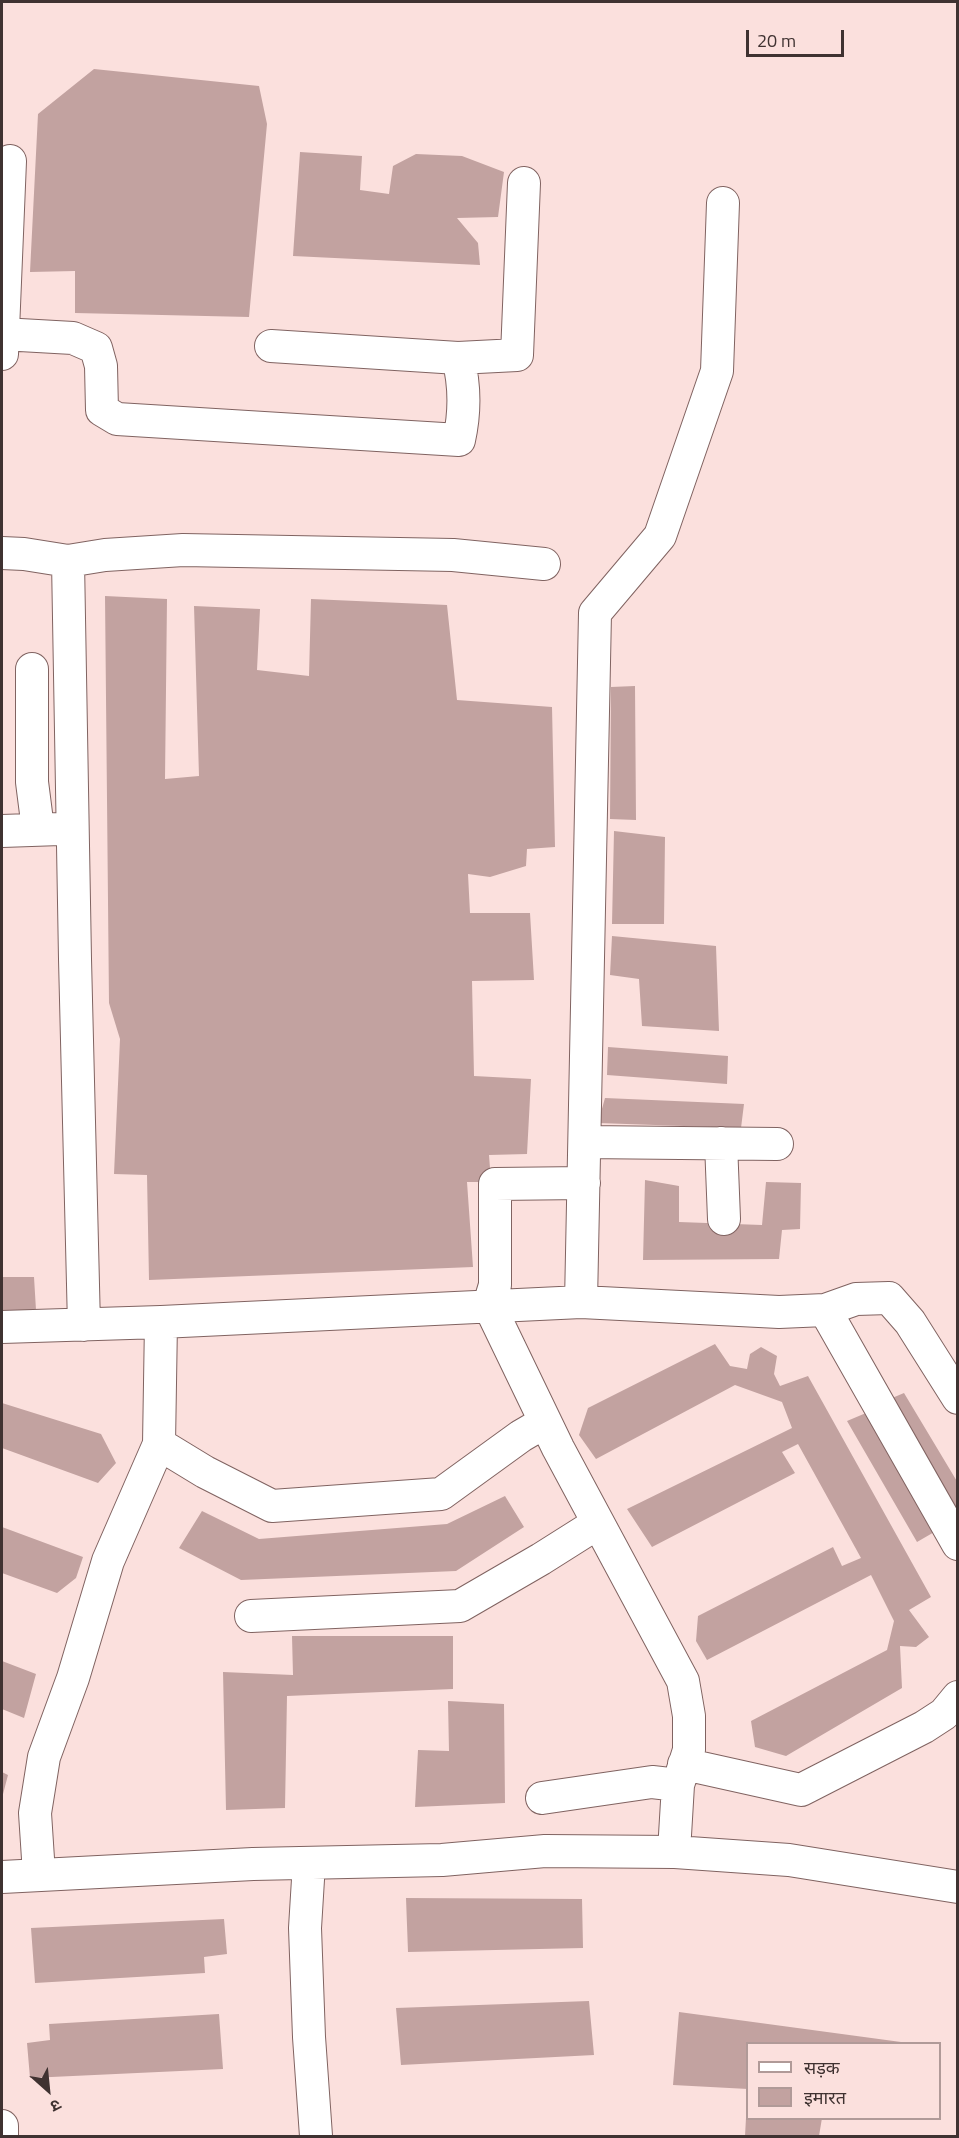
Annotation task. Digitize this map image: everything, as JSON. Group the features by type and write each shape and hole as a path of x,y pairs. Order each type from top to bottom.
{"street":[{"path":"2,355 10,161"},
{"path":"271,346 458,358 517,355 524,183"},
{"path":"581,1302 595,613 660,536 717,371 723,203"},
{"path":"2,334 73,338 96,348 101,366 102,410 117,419 459,440 464,420 463,377 458,358"},
{"path":"2,553 68,561 105,555 183,550 453,555 544,564"},
{"path":"68,561 84,1325"},
{"path":"32,669 32,782 38,829"},
{"path":"2,831 72,829"},
{"path":"585,1142 777,1144"},
{"path":"722,1143 724,1219"},
{"path":"584,1183 495,1184 495,1285 489,1305 545,1422 683,1681 690,1716 689,1750 681,1775 675,1835"},
{"path":"2,1326 161,1322 581,1302 778,1312 825,1310 856,1299 889,1298 910,1322 957,1398"},
{"path":"825,1310 957,1544"},
{"path":"39,1874 35,1814 44,1757 73,1678 108,1561 159,1443 161,1322"},
{"path":"159,1443 205,1472 272,1506 441,1494 521,1436 545,1422"},
{"path":"251,1616 460,1606 598,1523"},
{"path":"542,1798 652,1782 681,1775 801,1790 924,1727 944,1714 957,1697"},
{"path":"2,1877 309,1863 442,1860 545,1851 675,1852 789,1860 957,1887"},
{"path":"309,1863 305,1928 316,2136"},
{"path":"2,2126 2,2136"}],"building":[{"path":"94,69 259,86 267,124 249,317 75,313 75,271 30,272 38,114"},
{"path":"300,152 362,156 360,190 389,194 393,166 416,154 462,156 504,172 498,217 457,218 478,243 480,265 293,256"},
{"path":"105,596 167,599 165,779 199,776 194,606 260,609 257,670 309,676 311,599 447,605 457,700 552,707 555,847 527,849 526,866 490,877 468,874 470,913 530,913 534,980 472,981 474,1076 531,1079 527,1154 489,1155 491,1182 467,1182 473,1267 149,1280 147,1175 114,1174 120,1039 109,1003"},
{"path":"635,686 636,820 610,819 611,687"},
{"path":"614,831 665,837 664,924 612,924"},
{"path":"612,936 716,946 719,1031 642,1026 639,979 610,975"},
{"path":"608,1047 728,1056 727,1084 607,1075"},
{"path":"605,1098 744,1104 741,1128 598,1123"},
{"path":"645,1180 679,1186 679,1222 762,1225 766,1182 801,1183 800,1229 782,1230 779,1259 643,1260"},
{"path":"2,1277 34,1277 36,1310 2,1310"},
{"path":"715,1344 730,1366 747,1369 750,1354 761,1347 777,1356 774,1374 780,1386 808,1376 931,1597 909,1610 929,1637 916,1647 900,1646 902,1688 786,1756 755,1747 751,1721 887,1650 894,1621 871,1575 707,1660 696,1641 698,1616 833,1547 842,1566 861,1558 798,1444 782,1452 795,1473 652,1547 627,1509 792,1428 782,1402 735,1385 596,1459 579,1435 588,1408"},
{"path":"904,1393 958,1483 958,1520 885,1401"},
{"path":"2,1403 101,1434 116,1463 98,1483 2,1448"},
{"path":"866,1413 936,1531 917,1542 847,1421"},
{"path":"505,1496 524,1527 456,1571 241,1580 179,1548 202,1511 259,1539 447,1524"},
{"path":"2,1527 83,1557 76,1578 57,1593 2,1573"},
{"path":"292,1636 453,1636 453,1689 287,1696 285,1808 226,1810 223,1672 293,1675"},
{"path":"2,1661 36,1674 24,1718 2,1709"},
{"path":"448,1701 504,1704 505,1803 415,1807 418,1750 449,1751"},
{"path":"2,1772 8,1775 2,1798"},
{"path":"406,1898 582,1899 583,1948 408,1952"},
{"path":"224,1919 227,1954 204,1957 205,1973 35,1983 31,1928"},
{"path":"589,2001 594,2055 401,2065 396,2008"},
{"path":"679,2012 901,2042 746,2042 746,2089 673,2085"},
{"path":"219,2014 223,2069 30,2078 27,2043 50,2040 49,2024"},
{"path":"746,2118 746,2120 822,2120 819,2136 745,2136"}]}
